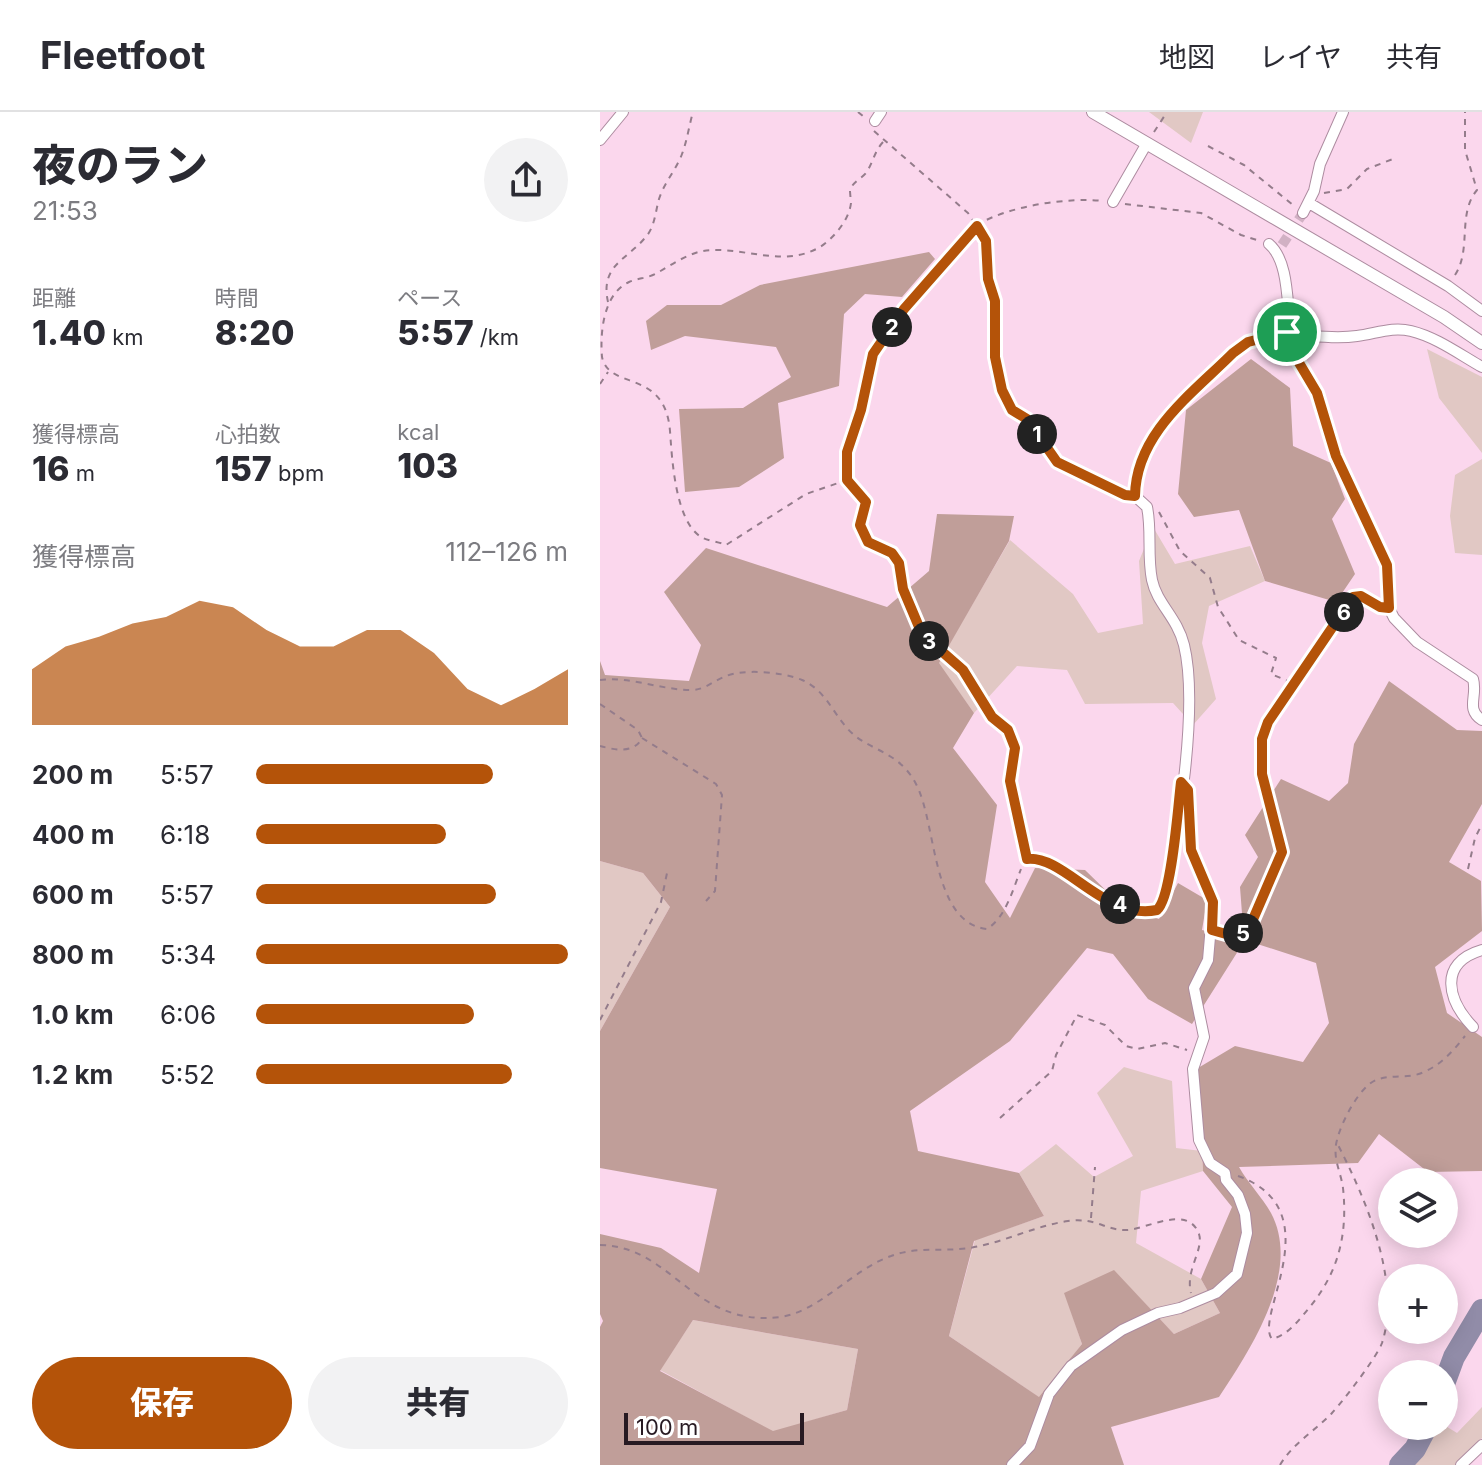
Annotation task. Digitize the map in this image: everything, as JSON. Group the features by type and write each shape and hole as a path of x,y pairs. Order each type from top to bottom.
{"street":[{"path":"600,140 623,112"},
{"path":"1093,112 1431,309 1482,343"},
{"path":"1303,213 1343,112"},
{"path":"1113,202 1147,143"},
{"path":"1309,203 1448,286 1482,311"},
{"path":"1276,246 1292,351 1317,393 1336,456 1387,565 1389,608 1394,618 1417,642 1473,679 1476,689 1471,707 1482,720"},
{"path":"1027,859 1043,860 1058,867 1093,894 1113,903 1149,912 1157,910 1164,900 1181,782 1189,686 1178,622 1159,598 1153,584 1147,550 1147,507 1135,496 1135,485 1154,432 1240,348 1248,342 1287,332 1355,337 1390,329 1409,330 1428,336 1482,367"},
{"path":"1012,1465 1030,1446 1049,1394 1071,1366 1122,1330 1158,1313 1196,1301 1227,1285 1237,1274 1241,1261 1247,1233 1245,1214 1225,1173 1210,1163 1199,1140 1193,1069 1204,1037 1194,988 1208,960 1213,902 1191,850 1188,790 1181,782"},
{"path":"1473,1027 1453,1000 1451,982 1463,958 1482,950"},
{"path":"1461,1465 1482,1445"}],"path":[{"path":"600,299 608,271 614,262 644,239 654,223 660,197 682,154 693,112"},
{"path":"1147,143 1167,112"},
{"path":"1448,286 1461,266 1466,245 1468,207 1477,190 1465,150 1465,112"},
{"path":"878,117 874,132 968,213 986,241 988,279 995,301 995,357 1002,390 1012,410 1027,419 1057,462 1125,495 1135,496"},
{"path":"847,480 806,494 726,545 701,537 689,524 673,478 669,414 661,397 609,371 602,359 600,323 609,303 626,283 654,275 680,258 711,250 785,258 818,248 838,232 851,205 850,191 867,172 873,153 883,142"},
{"path":"1208,146 1244,165 1303,213"},
{"path":"1314,191 1325,193 1347,189 1367,169 1393,159"},
{"path":"600,680 690,690 707,688 735,673 800,679 817,688 846,727 899,762 916,784 940,877 958,915 978,928 987,929 1008,903 1027,859 1010,781 1015,748 1008,730 992,717 963,670 922,634 903,589 899,563 892,553 868,542 860,525 866,502 847,480 847,452 861,410 873,354 904,309 977,226 1027,207 1084,199 1201,213 1241,235 1276,246"},
{"path":"604,292 609,303"},
{"path":"600,384 609,371"},
{"path":"1147,507 1161,513 1180,551 1210,578 1218,607 1239,640 1276,658 1271,674 1295,684"},
{"path":"1212,930 1233,936 1248,931 1282,852 1262,774 1262,739 1268,722 1353,597 1361,596 1380,607 1389,608"},
{"path":"600,704 638,730 642,738 716,784 722,795 715,891 706,901"},
{"path":"600,746 615,750 631,749 639,745 642,738"},
{"path":"1468,869 1475,838 1482,824"},
{"path":"600,1020 661,902 667,873"},
{"path":"1000,1118 1052,1071 1056,1055 1077,1015 1105,1025 1126,1046 1137,1049 1165,1043 1181,1045 1196,1056"},
{"path":"1225,1173 1257,1184 1273,1201 1281,1218 1286,1250 1267,1329 1272,1339 1279,1337 1296,1324 1326,1287 1338,1262 1344,1229 1336,1142 1364,1089 1376,1080 1422,1074 1444,1061 1473,1027"},
{"path":"1280,1465 1288,1452 1332,1413 1381,1345 1389,1311 1383,1260 1351,1170 1336,1142"},
{"path":"1091,1219 1095,1167"},
{"path":"600,1245 613,1245 645,1257 721,1311 747,1317 781,1317 799,1312 888,1257 910,1250 964,1249 994,1244 1067,1221 1091,1219 1119,1230 1177,1219 1190,1224 1199,1234 1199,1245 1188,1282 1196,1301"}],"shaded area":[{"path":"1149,112 1203,112 1191,143"},
{"path":"929,252 935,259 902,297 865,294 844,314 839,386 778,403 784,458 739,487 685,492 679,409 743,408 791,377 776,347 685,336 651,350 646,321 667,305 721,305 760,285"},
{"path":"1427,349 1482,377 1482,453 1439,398"},
{"path":"1251,359 1290,388 1293,446 1331,463 1345,499 1332,519 1355,574 1336,602 1265,581 1239,510 1194,517 1178,494 1186,410"},
{"path":"1482,459 1482,555 1455,553 1450,516 1455,475"},
{"path":"937,514 1014,516 1009,541 939,663 974,713 953,748 997,805 985,882 1010,918 1035,868 1085,870 1124,908 1159,919 1178,883 1207,900 1202,930 1244,940 1240,887 1258,857 1245,835 1281,779 1329,801 1348,783 1354,744 1389,681 1457,730 1482,731 1482,804 1449,862 1481,881 1482,931 1435,967 1447,1013 1482,1037 1482,1171 1423,1168 1379,1134 1358,1163 1239,1167 1271,1213 1279,1236 1277,1284 1269,1309 1219,1397 1111,1427 1124,1465 600,1465 600,1327 603,1321 600,1314 600,1234 661,1248 699,1273 717,1189 600,1168 600,1031 670,907 643,873 600,861 600,661 605,675 689,681 701,645 664,592 706,548 887,607 929,571","holes":["1245,940 1316,963 1329,1023 1303,1062 1235,1046 1198,1068 1203,1171 1232,1207 1201,1279 1220,1313 1174,1334 1114,1270 1064,1293 1082,1344 1039,1397 949,1336 974,1241 1044,1216 1019,1173 918,1151 910,1111 1010,1041 1087,948 1113,954 1148,999 1192,1024","693,1320 858,1349 847,1410 773,1431 660,1371"]},
{"path":"1153,527 1175,564 1250,546 1265,581 1209,606 1202,643 1216,699 1193,725 1173,703 1085,704 1067,670 1017,666 974,713 938,663 1010,540 1073,594 1098,633 1143,624 1139,561"},
{"path":"600,861 643,873 670,907 600,1031"},
{"path":"1124,1067 1172,1081 1176,1148 1202,1151 1203,1171 1141,1191 1136,1243 1201,1279 1220,1313 1174,1334 1114,1271 1065,1293 1082,1344 1040,1398 949,1336 975,1240 1044,1216 1019,1173 1056,1144 1094,1177 1133,1156 1097,1093"},
{"path":"693,1320 858,1349 847,1410 773,1432 660,1370"},
{"path":"1482,1407 1482,1438 1455,1465 1410,1465 1425,1440 1458,1440 1458,1432"}],"waterway":[{"path":"1453,1360 1482,1310"},
{"path":"1400,1465 1420,1440"}],"tunnel":[{"path":"1282,245 1303,213"}],"route":[{"path":"977,226 986,241 988,279 995,301 995,357 1002,390 1012,410 1027,419 1057,462 1125,495 1135,496 1135,485 1154,432 1233,353 1248,342 1287,332 1292,351 1317,393 1336,456 1387,565 1389,608 1380,607 1361,596 1353,597 1268,722 1262,739 1262,774 1282,852 1248,931 1233,936 1212,930 1213,902 1191,850 1188,790 1181,782 1170,872 1164,900 1157,910 1149,912 1113,903 1093,894 1058,867 1043,860 1027,859 1010,781 1015,748 1008,730 992,717 963,670 922,634 903,589 899,563 892,553 868,542 860,525 866,502 847,480 847,452 861,410 867,370 873,354 904,309 977,226"}]}
